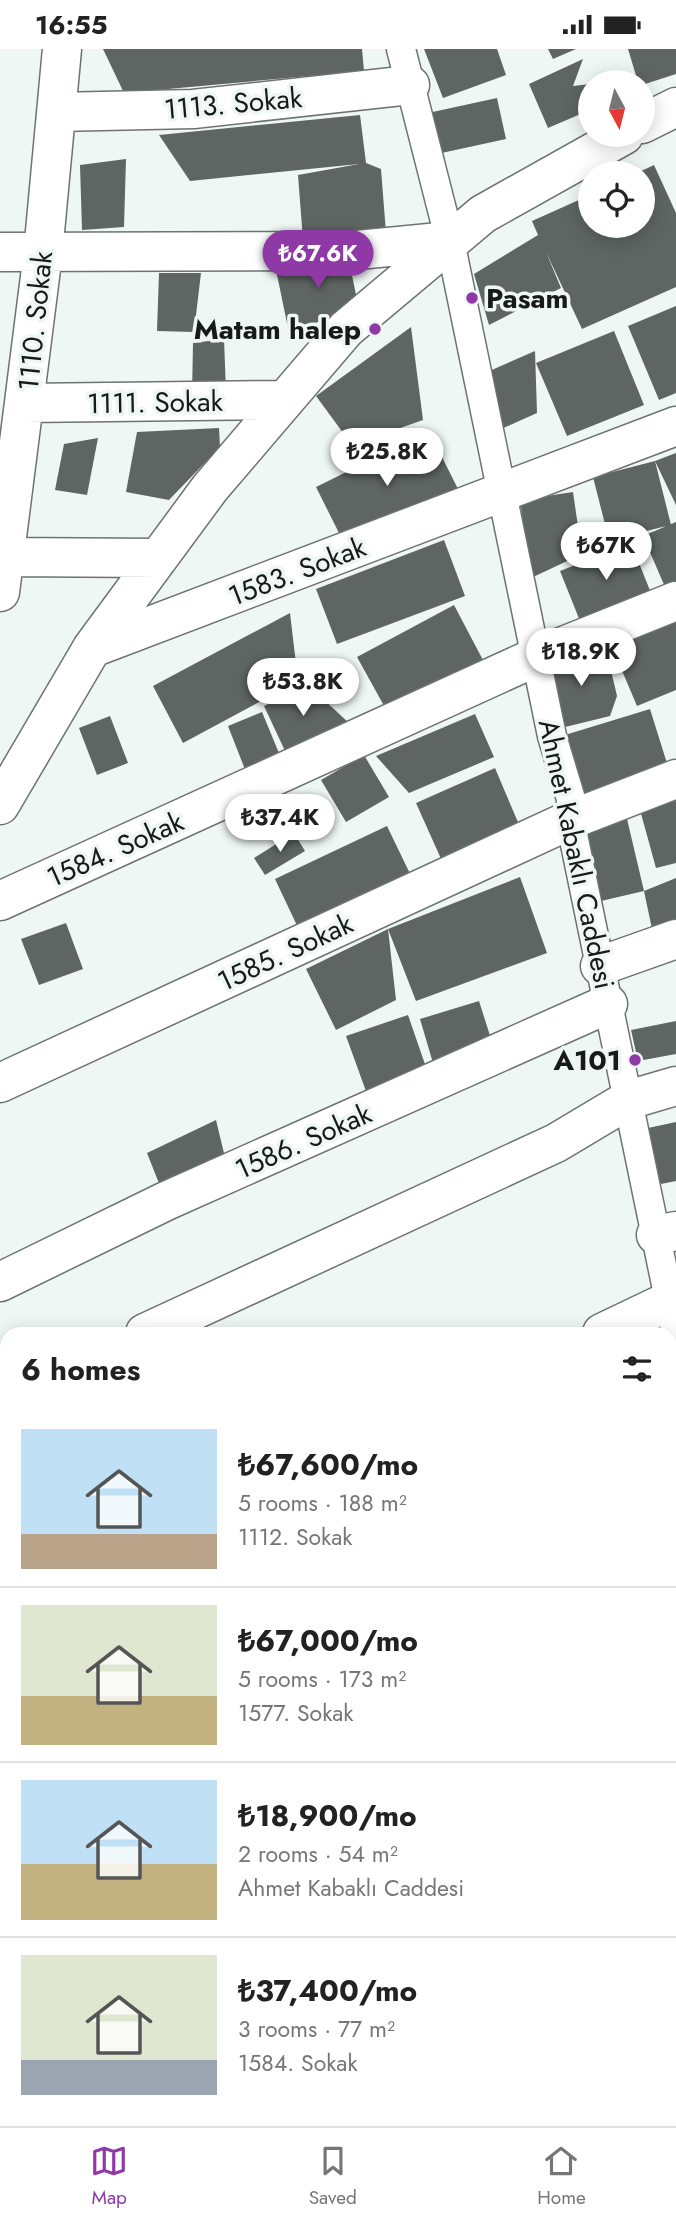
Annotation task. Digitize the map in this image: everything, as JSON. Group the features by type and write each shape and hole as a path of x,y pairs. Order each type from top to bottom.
{"street":[{"name":"1110. Sokak","path":"2,575 43,253 62,49"},
{"name":"1113. Sokak","path":"56,112 193,109 405,67"},
{"name":"Ahmet Kabaklı Caddesi","path":"405,67 450,241 552,736 571,799 570,820 628,1100 666,1233 673,1317"},
{"path":"655,118 676,107"},
{"path":"0,806 92,648 210,488 346,329 483,213 602,147"},
{"path":"0,252 347,251 450,241"},
{"name":"1111. Sokak","path":"25,403 285,400"},
{"name":"1583. Sokak","path":"92,648 676,426"},
{"path":"2,575 158,558"},
{"name":"1584. Sokak","path":"0,901 536,657 676,601"},
{"name":"1585. Sokak","path":"0,1083 570,820 676,779"},
{"path":"600,966 676,939"},
{"name":"1586. Sokak","path":"0,1282 166,1201 608,1004"},
{"path":"158,1327 556,1143 628,1100 676,1086"},
{"path":"629,1327 673,1317"}],"building":[{"path":"103,49 362,49 364,71 124,93"},
{"path":"424,49 497,49 506,75 443,98"},
{"path":"548,49 576,49 553,59"},
{"path":"628,49 676,49 676,74 655,81 655,70 634,70"},
{"path":"583,59 573,86 578,85 578,115 548,128 529,84"},
{"path":"497,98 506,139 437,154 428,113"},
{"path":"360,115 366,163 381,169 386,233 303,240 298,175 359,164 190,181 159,135"},
{"path":"126,159 124,227 82,230 80,165"},
{"path":"655,167 676,213 676,287 582,329 546,252 561,288 489,325 474,274 538,235 532,221 578,200 578,238 655,238"},
{"path":"347,251 360,314 288,328 275,265"},
{"path":"159,273 201,273 194,332 157,331"},
{"path":"676,306 676,393 659,400 628,326"},
{"path":"411,327 423,420 352,445 316,396"},
{"path":"614,331 644,405 567,436 536,363"},
{"path":"224,339 226,391 192,394 193,343"},
{"path":"535,351 537,413 490,434 478,376"},
{"path":"219,428 220,447 169,500 126,492 137,432"},
{"path":"429,431 458,489 345,545 316,487"},
{"path":"98,438 87,495 55,490 64,444"},
{"path":"676,453 676,505 655,461"},
{"path":"655,461 671,525 609,540 593,477"},
{"path":"573,492 582,554 531,578 520,500"},
{"path":"676,522 676,583 665,587 643,536"},
{"path":"444,540 465,596 337,644 316,589"},
{"path":"631,543 651,593 580,621 560,571"},
{"path":"454,605 484,662 388,713 357,657"},
{"path":"290,613 298,681 183,743 153,686"},
{"path":"676,620 676,690 637,706 612,647"},
{"path":"606,649 617,696 610,716 557,729 542,664"},
{"path":"308,685 349,723 286,753 264,706"},
{"path":"650,709 670,773 585,799 565,735"},
{"path":"262,712 281,758 246,772 228,726"},
{"path":"475,714 494,757 409,793 376,756"},
{"path":"110,716 128,763 97,775 79,728"},
{"path":"364,755 389,797 346,822 321,780"},
{"path":"495,768 520,827 442,861 416,803"},
{"path":"676,801 676,863 656,868 640,810"},
{"path":"627,819 644,891 601,901 584,829"},
{"path":"387,826 414,882 301,934 275,879"},
{"path":"294,833 305,851 265,875 254,858"},
{"path":"520,877 547,953 416,1001 388,929"},
{"path":"676,878 676,921 652,929 644,891"},
{"path":"66,923 83,969 39,985 21,939"},
{"path":"388,929 396,1000 336,1030 306,969"},
{"path":"479,1001 493,1045 433,1063 420,1019"},
{"path":"408,1015 428,1073 367,1094 346,1036"},
{"path":"676,1021 676,1054 638,1061 631,1030"},
{"path":"216,1120 229,1174 166,1201 147,1153"},
{"path":"676,1122 676,1181 661,1184 634,1131"}],"place":[{"name":"Pasam","path":"472,298"},
{"name":"Matam halep","path":"375,329"},
{"name":"A101","path":"635,1060"}]}
